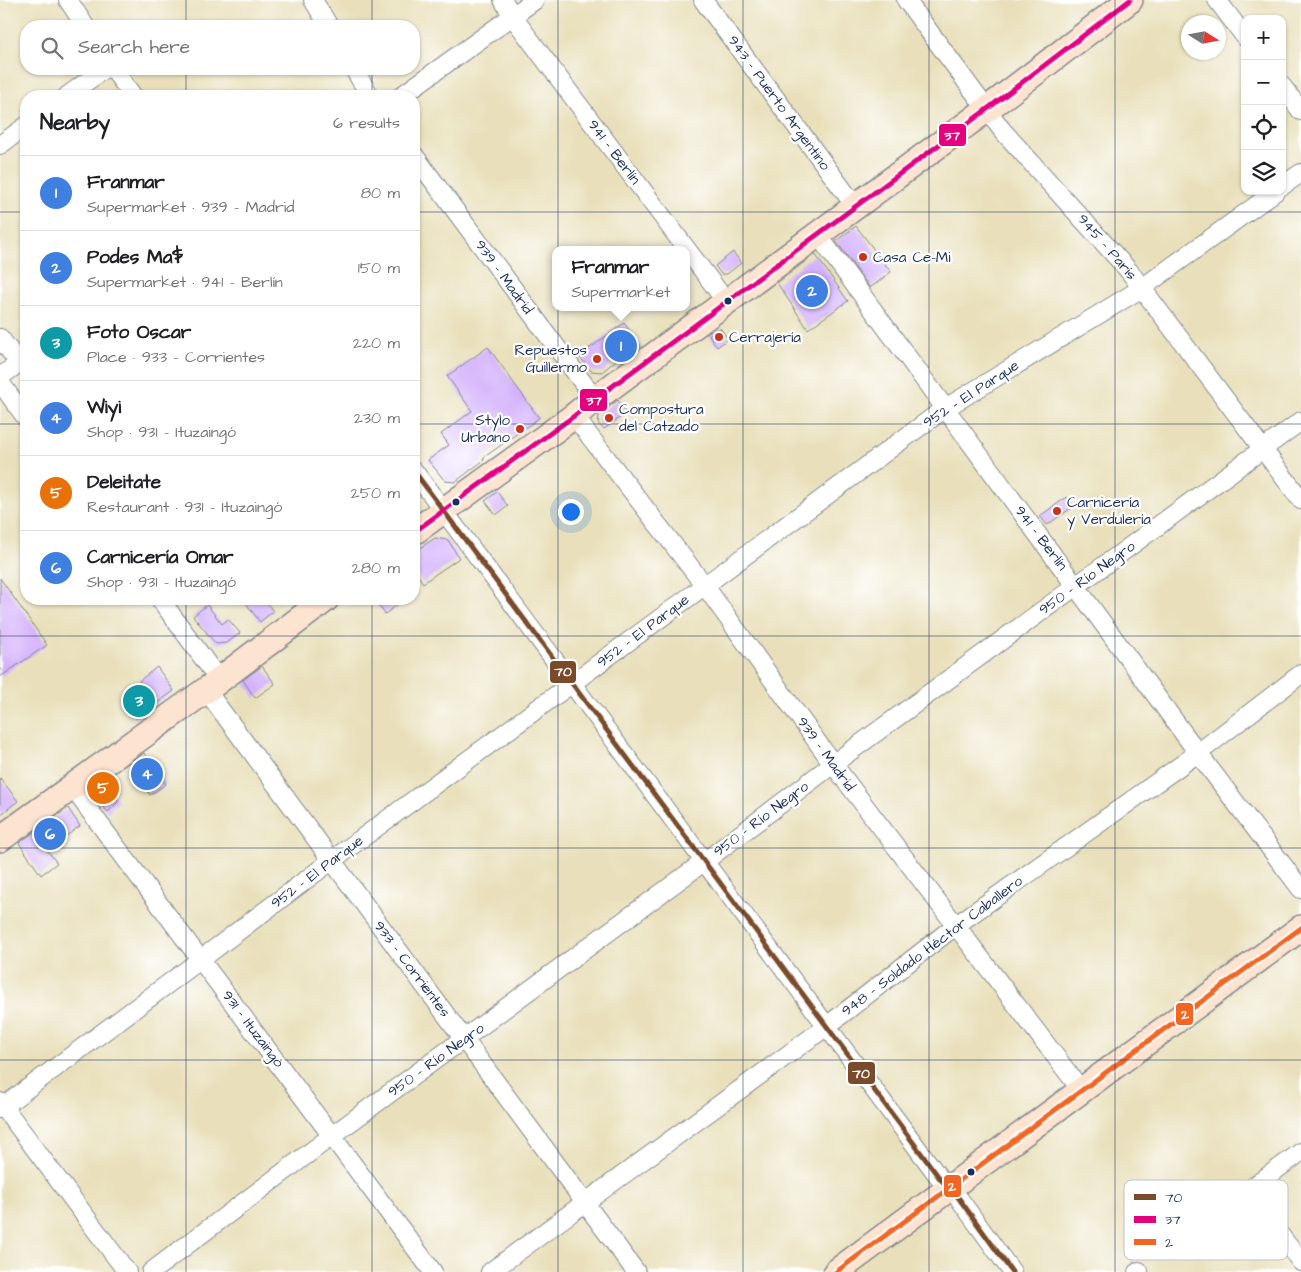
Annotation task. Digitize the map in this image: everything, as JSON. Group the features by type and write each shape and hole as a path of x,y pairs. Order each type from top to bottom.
{"main road":[{"path":"420,527 574,416 986,110 1126,1"},
{"path":"0,839 212,685 318,605"},
{"path":"836,1272 1301,928"}],"street":[{"path":"68,0 81,20"},
{"path":"313,0 325,20"},
{"name":"941 - Berlín","path":"503,0 513,17 684,246"},
{"path":"410,90 535,0"},
{"name":"943 - Puerto Argentino","path":"703,0 855,206"},
{"name":"945 - París","path":"906,0 986,110 1142,288 1301,500"},
{"path":"1217,0 1241,31"},
{"path":"74,90 96,75"},
{"path":"117,75 129,90"},
{"path":"358,75 366,90"},
{"path":"1286,91 1301,111"},
{"path":"0,145 20,130"},
{"name":"939 - Madrid","path":"420,162 595,399"},
{"path":"1286,183 1301,173"},
{"name":"952 - El Parque","path":"1,1106 200,960 331,860 944,409 1142,288 1270,195"},
{"name":"941 - Berlín","path":"818,235 944,409 1301,889"},
{"name":"941 - Berlín","path":"690,254 727,303"},
{"path":"0,338 20,358"},
{"path":"0,377 20,363"},
{"path":"0,382 20,410"},
{"name":"939 - Madrid","path":"574,416 705,586 833,764 1081,1090"},
{"name":"950 - Río Negro","path":"151,1272 833,764 1301,421"},
{"path":"420,479 571,685 705,861 941,1180 1012,1272"},
{"name":"933 - Corrientes","path":"164,605 212,685 331,860 636,1272"},
{"name":"948 - Soldado Héctor Caballero","path":"490,1272 827,1026 955,926 1198,752 1301,674"},
{"name":"931 - Ituzaingó","path":"72,788 333,1135 433,1272"},
{"path":"1,1106 127,1272"},
{"path":"1262,1180 1301,1152"},
{"path":"1288,1244 1301,1262"}],"building":[{"name":"Casa Ce-Mi","path":"856,226 891,272 870,288 836,241"},
{"path":"733,252 741,263 727,274 721,274 715,266"},
{"path":"815,254 848,301 808,329 777,283"},
{"path":"624,323 641,346 623,358 621,356 602,372 591,371 579,356"},
{"name":"Cerrajería","path":"720,328 728,339 717,347 709,335"},
{"path":"488,347 539,418 483,458 484,460 455,482 445,481 428,460 449,445 441,434 472,411 447,376"},
{"name":"Compostura del Catzado","path":"618,400 626,413 604,429 598,424 599,414"},
{"path":"497,492 508,506 496,515 485,501"},
{"name":"Carnicería y Verdulería","path":"1067,497 1073,507 1047,525 1040,516"},
{"path":"435,538 448,540 459,558 423,583 420,579 420,548"},
{"path":"0,578 47,645 0,677"},
{"path":"207,605 222,624 228,619 240,633 227,643 216,644 193,616"},
{"path":"247,605 268,605 273,611 260,622"},
{"path":"378,605 397,605 385,614"},
{"path":"262,666 275,684 255,698 243,680"},
{"path":"157,667 174,691 136,718 122,698 141,684 139,681"},
{"path":"144,753 166,784 150,795 129,764"},
{"path":"0,778 18,801 0,815"},
{"path":"103,784 119,801 108,812 96,800 96,791"},
{"path":"68,808 80,826 47,850 57,863 41,875 19,843"}],"transit line":[{"name":"37","path":"420,528 574,416 986,110 1130,0"},
{"name":"70","path":"420,479 941,1180 955,1193 1012,1272"},
{"name":"2","path":"836,1272 1301,928"}],"place":[{"name":"Casa Ce-Mi","path":"863,257"},
{"name":"Podes Ma$","path":"812,291"},
{"name":"Cerrajería","path":"719,337"},
{"name":"Franmar","path":"621,346"},
{"name":"Repuestos Guillermo","path":"597,359"},
{"name":"Compostura del Catzado","path":"609,418"},
{"name":"Stylo Urbano","path":"520,429"},
{"name":"Carnicería y Verdulería","path":"1057,511"},
{"name":"Foto Oscar","path":"139,701"},
{"name":"Wiyi","path":"147,774"},
{"name":"Deleitate","path":"103,788"},
{"name":"Carnicería Omar","path":"50,834"}]}
